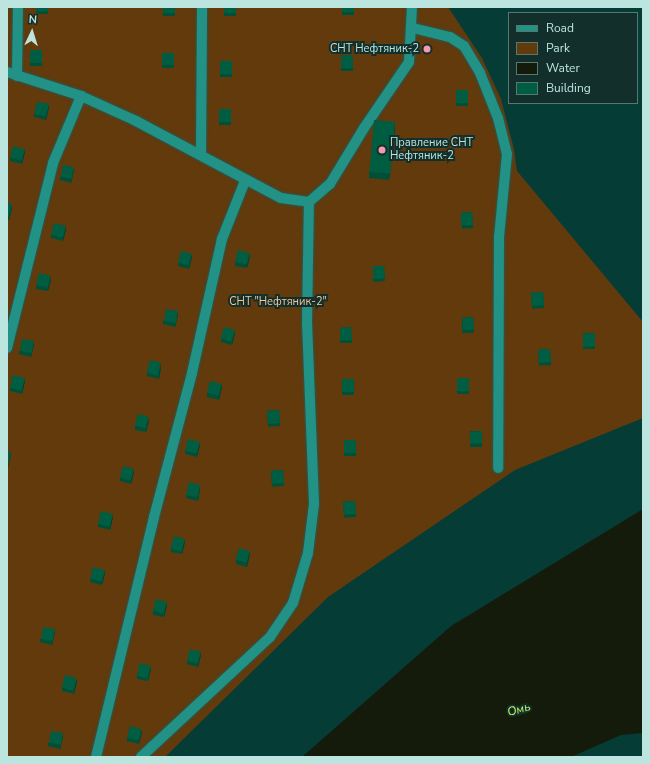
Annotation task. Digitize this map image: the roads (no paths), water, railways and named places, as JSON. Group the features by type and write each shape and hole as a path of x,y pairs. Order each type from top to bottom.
{"street":[{"path":"17,76 18,7"},
{"path":"201,155 202,7"},
{"path":"141,757 270,637 293,603 308,553 314,504 307,324 309,202 330,184 364,128 409,62 413,28 412,7"},
{"path":"413,28 450,37 464,46 480,73 496,112 506,154 499,237 498,468"},
{"path":"7,72 80,96 201,155 245,181 281,198 309,202"},
{"path":"7,348 53,163 80,96"},
{"path":"96,757 154,517 192,373 222,239 245,181"}],"water":[{"name":"Омь","path":"643,509 643,733 621,735 571,757 302,757 451,626"}],"place":[{"name":"СНТ Нефтяник-2","path":"427,49"},
{"name":"Правление СНТ Нефтяник-2","path":"382,150"}],"park label":[{"name":"СНТ \"Нефтяник-2\"","path":"278,302"}]}
